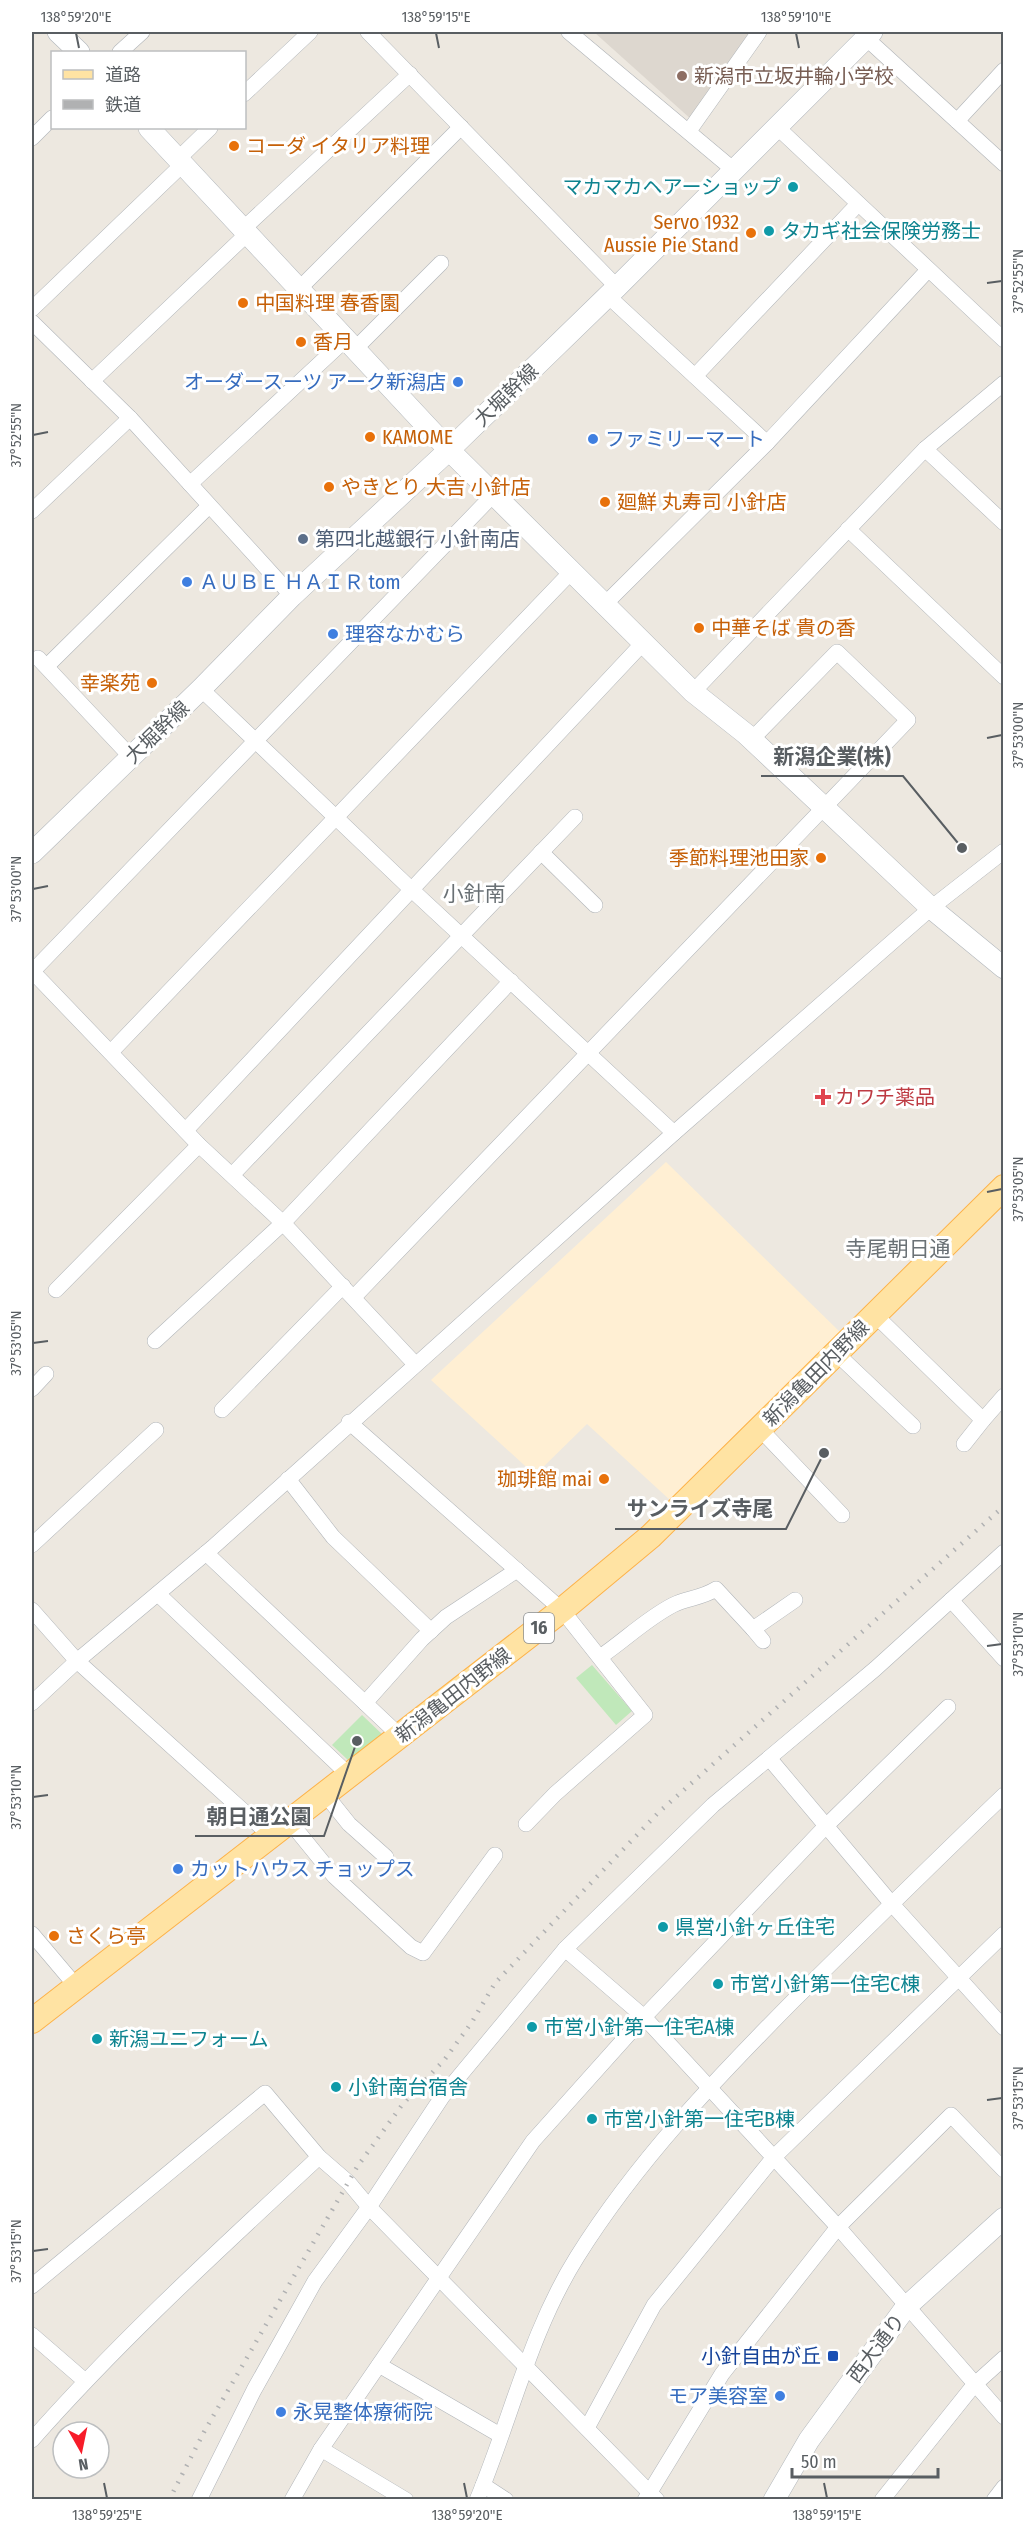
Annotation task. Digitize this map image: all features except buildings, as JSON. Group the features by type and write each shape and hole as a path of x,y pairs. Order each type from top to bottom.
{"main road":[{"name":"新潟亀田内野線","path":"32,2021 562,1610 651,1536 1004,1187"}],"street":[{"path":"58,32 78,51"},
{"path":"121,51 142,32"},
{"path":"246,92 310,32"},
{"path":"368,32 461,127 612,292 695,376 767,443"},
{"path":"569,32 735,171"},
{"path":"690,131 759,32"},
{"path":"869,35 1004,164"},
{"name":"大堀幹線","path":"32,854 201,689 292,596 450,450 612,292 869,35"},
{"path":"957,121 1004,70"},
{"path":"92,381 410,74"},
{"path":"32,138 51,119"},
{"path":"298,289 461,127"},
{"path":"778,128 1004,340"},
{"path":"150,129 450,450 693,692 752,739 931,908 1004,968"},
{"path":"32,309 209,129"},
{"path":"695,376 858,204"},
{"path":"190,484 441,263"},
{"path":"605,604 767,443 928,270"},
{"path":"33,328 130,418 292,596"},
{"path":"693,692 925,449 1004,383"},
{"path":"32,512 130,418"},
{"path":"925,449 1004,523"},
{"path":"415,1364 283,1222 199,1145 32,971 494,494"},
{"path":"131,757 37,660 209,506"},
{"path":"848,529 1004,677"},
{"path":"111,1052 572,571"},
{"path":"186,1130 644,642"},
{"path":"222,1410 348,1292 589,1054 908,720 837,652 752,739"},
{"path":"201,689 412,891 674,1132"},
{"path":"233,1174 575,817"},
{"path":"32,1703 77,1661 206,1553 674,1132 931,908 1004,851"},
{"path":"541,852 595,904"},
{"path":"155,1341 283,1222 510,981"},
{"path":"56,1290 199,1145"},
{"path":"875,1315 983,1420"},
{"path":"836,1353 913,1426"},
{"path":"32,1389 46,1374"},
{"path":"964,1444 1004,1396"},
{"path":"349,1422 562,1610 645,1715 555,1794 526,1824"},
{"path":"760,1429 842,1515"},
{"path":"32,1545 156,1430"},
{"path":"288,1479 333,1537 431,1631"},
{"path":"206,1553 400,1736"},
{"path":"199,2499 254,2390 315,2281 369,2207 442,2097 565,1949 713,1805 875,1669 951,1600 1000,1561"},
{"path":"365,1703 446,1617 516,1570"},
{"path":"600,1657 676,1603 703,1597 716,1589 763,1641"},
{"path":"158,1593 349,1776"},
{"path":"753,1629 795,1600"},
{"path":"951,1600 1004,1659"},
{"path":"32,1610 77,1661 280,1829 411,1947 423,1953 495,1856"},
{"path":"291,2499 321,2449 440,2279 533,2140 644,2017 825,1827 948,1707"},
{"path":"769,1758 891,1903 1004,2028"},
{"path":"325,1794 349,1824 386,1857"},
{"path":"477,2499 525,2365 552,2304 577,2257 639,2169 709,2086 891,1903 1004,1795"},
{"path":"32,1934 76,1986"},
{"path":"587,2428 654,2305 774,2157 958,1976 1004,1934"},
{"path":"565,1949 644,2017 709,2086 838,2227 1004,2417"},
{"path":"32,2286 265,2093 319,2157 349,2183 369,2207 587,2428 651,2497 722,2374 838,2227 951,2115 1004,2170"},
{"path":"32,2440 84,2380 170,2295 319,2157"},
{"name":"西大通り","path":"774,2499 809,2440 906,2307 1004,2218"},
{"path":"34,2343 84,2380"},
{"path":"882,2499 974,2385 1004,2358"},
{"path":"379,2365 500,2435"},
{"path":"321,2449 406,2499"},
{"path":"483,2485 506,2499"}],"shaded area":[{"name":"新潟市立坂井輪小学校","path":"594,32 751,32 692,120"},
{"path":"666,1162 841,1333 670,1500 587,1424 535,1475 431,1380"}],"green space":[{"path":"592,1665 632,1711 616,1725 576,1678"},
{"path":"362,1715 384,1736 349,1761 332,1745"}],"railway":[{"path":"169,2500 204,2432 357,2167 402,2105 445,2059 472,2022 495,1983 659,1812 1004,1506"}],"place":[{"name":"新潟市立坂井輪小学校","path":"682,76"},
{"name":"コーダ イタリア料理","path":"234,146"},
{"name":"マカマカヘアーショップ","path":"793,187"},
{"name":"タカギ社会保険労務士","path":"769,231"},
{"name":"Servo 1932 Aussie Pie Stand","path":"751,233"},
{"name":"中国料理 春香園","path":"243,303"},
{"name":"香月","path":"301,342"},
{"name":"オーダースーツ アーク新潟店","path":"458,382"},
{"name":"KAMOME","path":"370,437"},
{"name":"ファミリーマート","path":"593,439"},
{"name":"やきとり 大吉 小針店","path":"329,487"},
{"name":"廻鮮 丸寿司 小針店","path":"605,502"},
{"name":"第四北越銀行 小針南店","path":"303,539"},
{"name":"ＡＵＢＥ ＨＡＩＲ tom","path":"187,582"},
{"name":"中華そば 貴の香","path":"699,628"},
{"name":"理容なかむら","path":"333,634"},
{"name":"幸楽苑","path":"152,683"},
{"name":"新潟企業(株)","path":"962,848"},
{"name":"季節料理池田家","path":"821,858"},
{"name":"カワチ薬品","path":"823,1097"},
{"name":"サンライズ寺尾","path":"824,1453"},
{"name":"珈琲館 mai","path":"604,1479"},
{"name":"朝日通公園","path":"357,1741"},
{"name":"カットハウス チョップス","path":"178,1869"},
{"name":"県営小針ヶ丘住宅","path":"663,1927"},
{"name":"さくら亭","path":"54,1936"},
{"name":"市営小針第一住宅C棟","path":"718,1984"},
{"name":"市営小針第一住宅A棟","path":"532,2027"},
{"name":"新潟ユニフォーム","path":"97,2039"},
{"name":"小針南台宿舎","path":"336,2087"},
{"name":"市営小針第一住宅B棟","path":"592,2119"},
{"name":"小針自由が丘","path":"833,2356"},
{"name":"モア美容室","path":"780,2396"},
{"name":"永晃整体療術院","path":"281,2412"}],"district":[{"name":"小針南","path":"474,894"},
{"name":"寺尾朝日通","path":"898,1249"}]}
